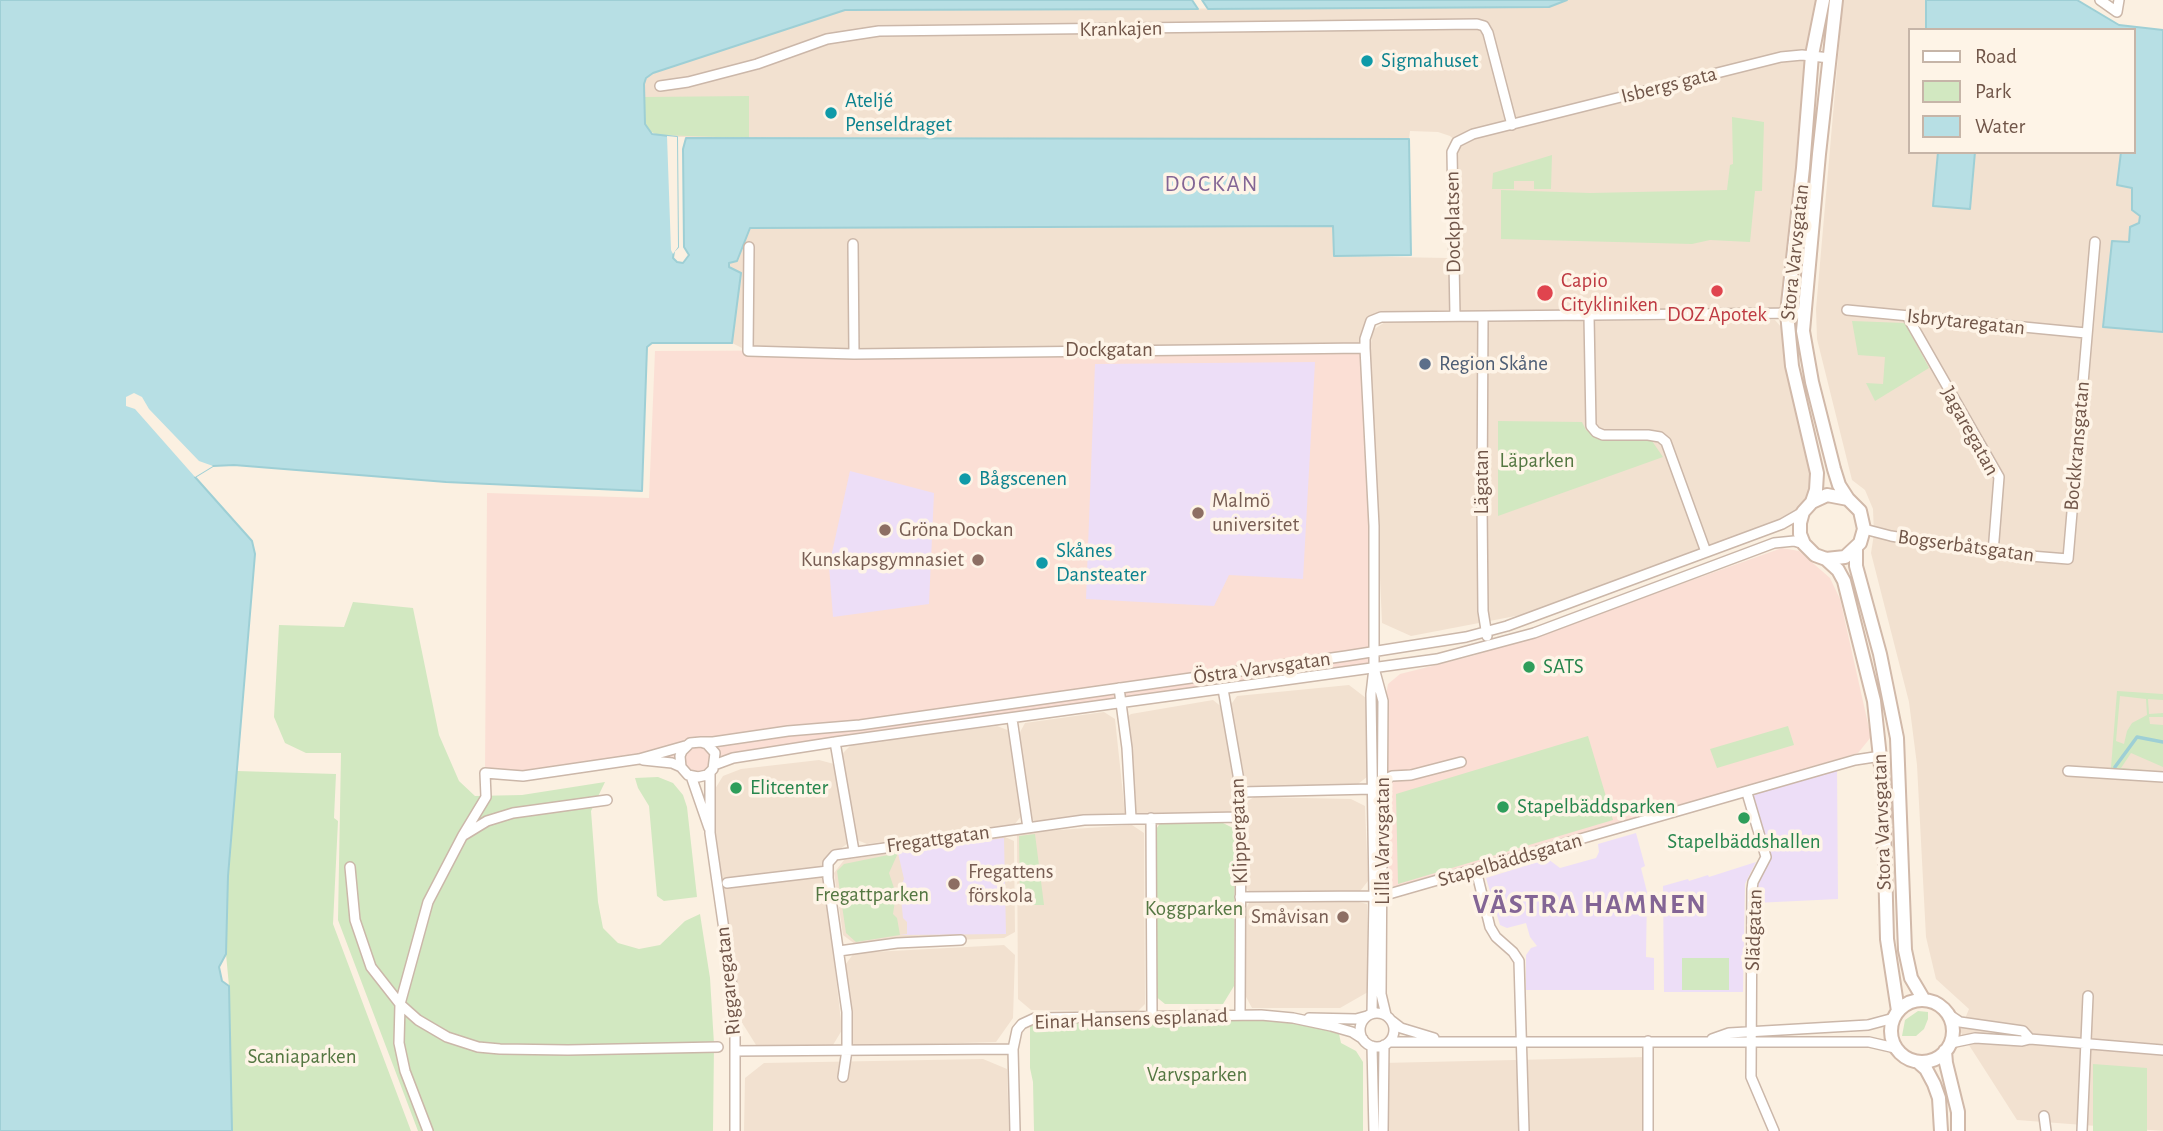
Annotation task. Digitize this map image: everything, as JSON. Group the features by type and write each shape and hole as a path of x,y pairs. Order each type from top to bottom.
{"street":[{"name":"Stora Varvsgatan","path":"1823,0 1812,55 1787,313 1792,366 1817,473 1816,490 1800,530 1804,544 1838,570 1844,581 1874,701 1885,814 1886,939 1896,1015 1891,1033 1895,1048"},
{"name":"Stora Varvsgatan","path":"1836,0 1804,313 1805,348 1839,485 1860,511 1864,529"},
{"path":"2099,0 2118,12 2119,0"},
{"name":"Krankajen","path":"660,86 688,82 757,64 827,39 879,31 1478,24 1484,26 1488,33 1511,126"},
{"name":"Isbergs gata","path":"1511,126 1548,114 1781,57 1812,55 1829,58"},
{"name":"Dockplatsen","path":"1455,316 1452,152 1457,142 1473,134 1511,126"},
{"name":"Bockkransgatan","path":"2068,559 2095,242"},
{"path":"853,244 854,354"},
{"name":"Dockgatan","path":"750,247 748,351 854,354 1365,348"},
{"name":"Isbrytaregatan","path":"1847,310 2086,333"},
{"path":"1455,316 1804,313"},
{"name":"Lilla Varvsgatan","path":"1388,1017 1381,994 1372,789 1374,526 1365,348 1368,325 1381,317 1455,316"},
{"path":"1590,316 1591,426 1603,435 1648,435 1660,437 1666,442 1706,552"},
{"name":"Jagaregatan","path":"1907,316 1999,477 1993,554"},
{"name":"Lägatan","path":"1483,317 1483,611 1490,646"},
{"path":"1808,507 1827,495 1848,499"},
{"name":"Östra Varvsgatan","path":"701,741 713,742 788,731 860,725 1486,633 1782,524 1808,507"},
{"path":"1826,559 1845,557 1856,548 1864,529"},
{"name":"Bogserbåtsgatan","path":"1864,529 1993,554 2068,559"},
{"name":"Östra Varvsgatan","path":"712,769 733,758 1437,659 1490,646 1566,622 1774,543 1794,541 1804,544"},
{"name":"Stora Varvsgatan","path":"1856,548 1856,566 1881,654 1897,738 1903,938 1911,978 1924,1000"},
{"name":"Lilla Varvsgatan","path":"1369,1015 1383,780 1382,694 1374,668"},
{"path":"1119,688 1131,818"},
{"name":"Klippergatan","path":"1223,689 1241,792 1240,1015"},
{"path":"1012,719 1028,828"},
{"path":"428,1131 405,1070 399,1042 400,1004 429,902 486,797 485,773 523,776 639,759 695,741 701,741 715,753 712,769 702,777 691,776 672,763 639,759"},
{"path":"835,743 854,851"},
{"path":"681,767 680,756 685,746"},
{"name":"Stapelbäddsgatan","path":"1241,897 1378,896 1747,793 1855,760 1881,756"},
{"path":"1241,792 1372,789 1392,776 1411,775 1461,762"},
{"name":"Riggaregatan","path":"712,769 710,832 731,978 735,1131"},
{"path":"2068,771 2163,777"},
{"name":"Riggaregatan","path":"691,776 710,832"},
{"name":"Slädgatan","path":"1747,793 1766,857 1752,889 1751,1031"},
{"path":"463,835 487,821 513,813 607,800"},
{"name":"Fregattgatan","path":"828,871 828,863 835,855 854,851 1084,820 1241,817"},
{"path":"1152,818 1152,1016"},
{"path":"351,867 355,920 371,967 400,1004 418,1020 447,1037 478,1046 568,1051 719,1047"},
{"path":"1476,870 1490,927 1519,961 1524,1131"},
{"path":"727,883 828,871 847,1012 847,1050 843,1077"},
{"path":"839,951 897,943 961,940"},
{"path":"2082,1131 2088,996"},
{"path":"1704,1041 1729,1033 1868,1025 1896,1015 1910,1003 1924,1000 1938,1005 1960,1022 2023,1031 2029,1039"},
{"path":"1948,1014 1952,1028 1946,1063 1958,1112 1958,1131"},
{"name":"Einar Hansens esplanad","path":"735,1051 1013,1049 1017,1030 1022,1024 1035,1018 1240,1015 1356,1018 1369,1015"},
{"path":"1445,1041 1401,1028 1388,1017 1369,1015 1360,1029 1363,1039 1372,1046 1387,1043 1520,1040 1869,1042 1895,1048 1905,1058 1918,1062 1926,1069 1939,1098 1941,1131"},
{"path":"1383,1131 1382,1063 1387,1043 1394,1032 1388,1017"},
{"name":"Einar Hansens esplanad","path":"1293,1018 1352,1032 1363,1039"},
{"path":"1751,1031 1751,1077 1774,1131"},
{"path":"1918,1062 1938,1058 1948,1047 1975,1038 2022,1041 2029,1039 2163,1050"},
{"path":"1648,1041 1648,1131"},
{"path":"1372,1046 1374,1131"},
{"path":"1013,1049 1015,1131"},
{"path":"2044,1116 2046,1131"}],"shaded area":[{"path":"1567,0 1823,0 1787,313 1371,321 1365,348 748,351 732,343 741,273 729,267 729,262 737,261 750,228 1333,226 1334,256 1448,258 1454,256 1452,152 1457,142 1438,132 1410,131 1409,139 677,137 645,124 644,84 646,78 653,73 845,10 1549,7"},
{"path":"1843,0 1926,0 1926,28 1908,28 1908,154 2121,154 2118,184 2130,186 2134,191 2132,210 2140,216 2129,243 2112,241 2103,327 2163,332 2163,1131 2017,1120 1960,1031 1969,1009 1936,979 1926,937 1917,765 1909,702 1871,553 1874,534 1873,509 1865,490 1852,480 1817,339 1816,309"},
{"path":"1775,320 1782,328 1792,392 1810,463 1810,490 1801,508 1765,525 1526,614 1411,636 1382,623 1370,350 1373,330 1385,322"},
{"path":"1365,348 1374,668 733,758 702,777 681,767 639,759 523,776 485,773 487,493 649,498 655,351"},
{"name":"Malmö universitet","path":"1315,362 1303,579 1229,575 1214,606 1086,599 1095,364"},
{"name":"Gröna Dockan","path":"850,471 934,493 929,604 833,617 829,566"},
{"path":"1782,548 1799,551 1830,578 1840,599 1871,737 1858,753 1400,888 1386,884 1385,700 1388,684 1400,674 1472,656 1538,635"},
{"path":"1349,685 1366,698 1367,777 1354,787 1254,789 1246,784 1230,706 1237,696"},
{"path":"1213,700 1223,708 1237,806 1232,813 1138,815 1134,810 1126,718 1131,714"},
{"path":"1104,712 1115,719 1125,813 1084,815 1035,823 1030,817 1019,734 1025,723"},
{"path":"997,726 1010,731 1022,815 1014,825 867,844 855,839 841,755 853,743"},
{"path":"819,760 834,764 847,844 823,861 842,1030 833,1045 756,1045 741,1021 710,797 723,776 741,769"},
{"path":"1837,769 1838,899 1755,903 1756,882 1765,867 1750,794"},
{"path":"1254,797 1351,799 1365,806 1368,881 1357,895 1252,894 1245,887 1246,802"},
{"path":"1132,825 1144,833 1145,1004 1137,1012 1031,1010 1018,999 1017,835"},
{"path":"1636,833 1645,866 1641,868 1647,892 1646,957 1654,958 1654,990 1526,990 1526,955 1531,948 1537,946 1530,937 1526,923 1507,928 1500,925 1486,878 1548,859 1560,868 1596,858 1599,852 1598,844"},
{"path":"1003,836 1014,841 1015,932 1004,938 855,944 843,935 834,873 844,860"},
{"name":"Fregattens förskola","path":"1004,838 1006,934 900,935 907,934 907,922 903,918 900,889 904,879 898,853"},
{"path":"1756,862 1745,884 1743,992 1664,992 1663,886 1708,875 1709,877"},
{"path":"1251,899 1351,900 1367,904 1368,992 1340,1008 1252,1008 1245,995 1245,911"},
{"path":"1004,945 1015,955 1013,1018 996,1042 856,1046 849,1042 845,965 854,953"},
{"path":"1647,1057 1648,1131 1382,1131 1382,1063"},
{"path":"983,1059 1007,1069 1009,1131 744,1131 745,1078 764,1063"}],"green space":[{"path":"749,96 749,138 658,135 647,130 645,124 644,97"},
{"path":"1732,117 1764,122 1762,191 1755,191 1750,242 1710,240 1692,244 1501,239 1501,190 1590,193 1727,190 1730,165 1733,164"},
{"path":"1552,155 1551,189 1534,189 1534,181 1514,181 1514,189 1492,189 1493,173"},
{"path":"1852,321 1905,323 1929,368 1875,401 1866,383 1883,384 1885,357 1858,355"},
{"name":"Läparken","path":"1498,421 1582,422 1586,430 1600,439 1652,441 1663,457 1498,516"},
{"path":"353,602 413,608 439,735 459,781 475,796 522,795 605,782 591,811 598,902 603,928 618,943 639,949 660,945 685,921 700,914 710,978 714,1044 713,1131 418,1131 338,920 341,753 306,753 285,743 274,717 279,625 344,627"},
{"path":"2117,691 2163,694 2163,700 2148,699 2149,714 2163,713 2163,717 2149,717 2150,724 2163,725 2163,767 2131,753 2121,768 2163,772 2111,768","holes":["2120,696 2146,699 2147,715 2132,723 2124,744 2116,741"]},
{"path":"1788,726 1794,745 1717,768 1710,749"},
{"name":"Stapelbäddsparken","path":"1588,736 1613,820 1398,884 1396,794"},
{"name":"Scaniaparken","path":"237,771 336,774 334,818 338,821 333,924 411,1131 232,1131 226,954 228,876"},
{"path":"658,777 673,783 683,795 687,807 697,897 664,901 657,896 649,806 635,778"},
{"name":"Koggparken","path":"1161,822 1223,823 1235,829 1234,986 1223,1004 1165,1004 1154,995 1154,832"},
{"path":"1035,834 1044,905 1020,905 1019,836"},
{"name":"Fregattparken","path":"898,853 889,873 896,894 893,914 897,918 900,935 856,942 846,933 837,871 844,864"},
{"path":"1682,958 1729,958 1729,990 1682,990"},
{"path":"1918,1011 1928,1012 1924,1029 1916,1036 1902,1036 1905,1020"},
{"name":"Varvsparken","path":"1274,1020 1300,1023 1339,1034 1341,1043 1356,1051 1363,1062 1363,1131 1034,1131 1030,1026 1047,1021"},
{"path":"2093,1064 2147,1068 2147,1131 2093,1131"}],"water":[{"path":"0,0 1192,0 1198,9 845,10 653,73 646,78 644,84 645,124 652,134 677,137 678,247 673,258 683,263 689,255 684,247 683,149 686,138 1409,139 1411,255 1334,256 1333,226 750,228 737,261 729,263 729,267 741,273 732,343 652,343 647,347 642,491 446,482 234,465 213,466 195,477 252,541 255,554 228,876 226,954 219,967 222,981 229,986 232,1131 0,1131"},
{"path":"1202,0 1567,0 1549,7 1208,9"},
{"path":"1926,0 2077,0 2119,25 2163,30 2163,332 2103,327 2112,241 2129,242 2130,227 2139,223 2140,216 2132,210 2132,188 2117,185 2121,154 2135,154 2135,28 1926,28"},
{"path":"1938,154 1975,154 1970,209 1933,206"}],"pier":[{"path":"667,136 677,137 678,247 673,254 671,250"},
{"path":"134,393 142,397 149,409 199,461 213,466 195,477 135,409 126,406 126,397"}],"waterway":[{"path":"2115,767 2137,737 2163,742"}],"place":[{"name":"Sigmahuset","path":"1367,61"},
{"name":"Ateljé Penseldraget","path":"831,113"},
{"name":"DOZ Apotek","path":"1717,291"},
{"name":"Capio Citykliniken","path":"1545,293"},
{"name":"Region Skåne","path":"1425,364"},
{"name":"Bågscenen","path":"965,479"},
{"name":"Malmö universitet","path":"1198,513"},
{"name":"Gröna Dockan","path":"885,530"},
{"name":"Kunskapsgymnasiet","path":"978,560"},
{"name":"Skånes Dansteater","path":"1042,563"},
{"name":"SATS","path":"1529,667"},
{"name":"Elitcenter","path":"736,788"},
{"name":"Stapelbäddsparken","path":"1503,807"},
{"name":"Stapelbäddshallen","path":"1744,818"},
{"name":"Fregattens förskola","path":"954,884"},
{"name":"Småvisan","path":"1343,917"}],"district":[{"name":"DOCKAN","path":"1212,184"},
{"name":"VÄSTRA HAMNEN","path":"1590,905"}]}
